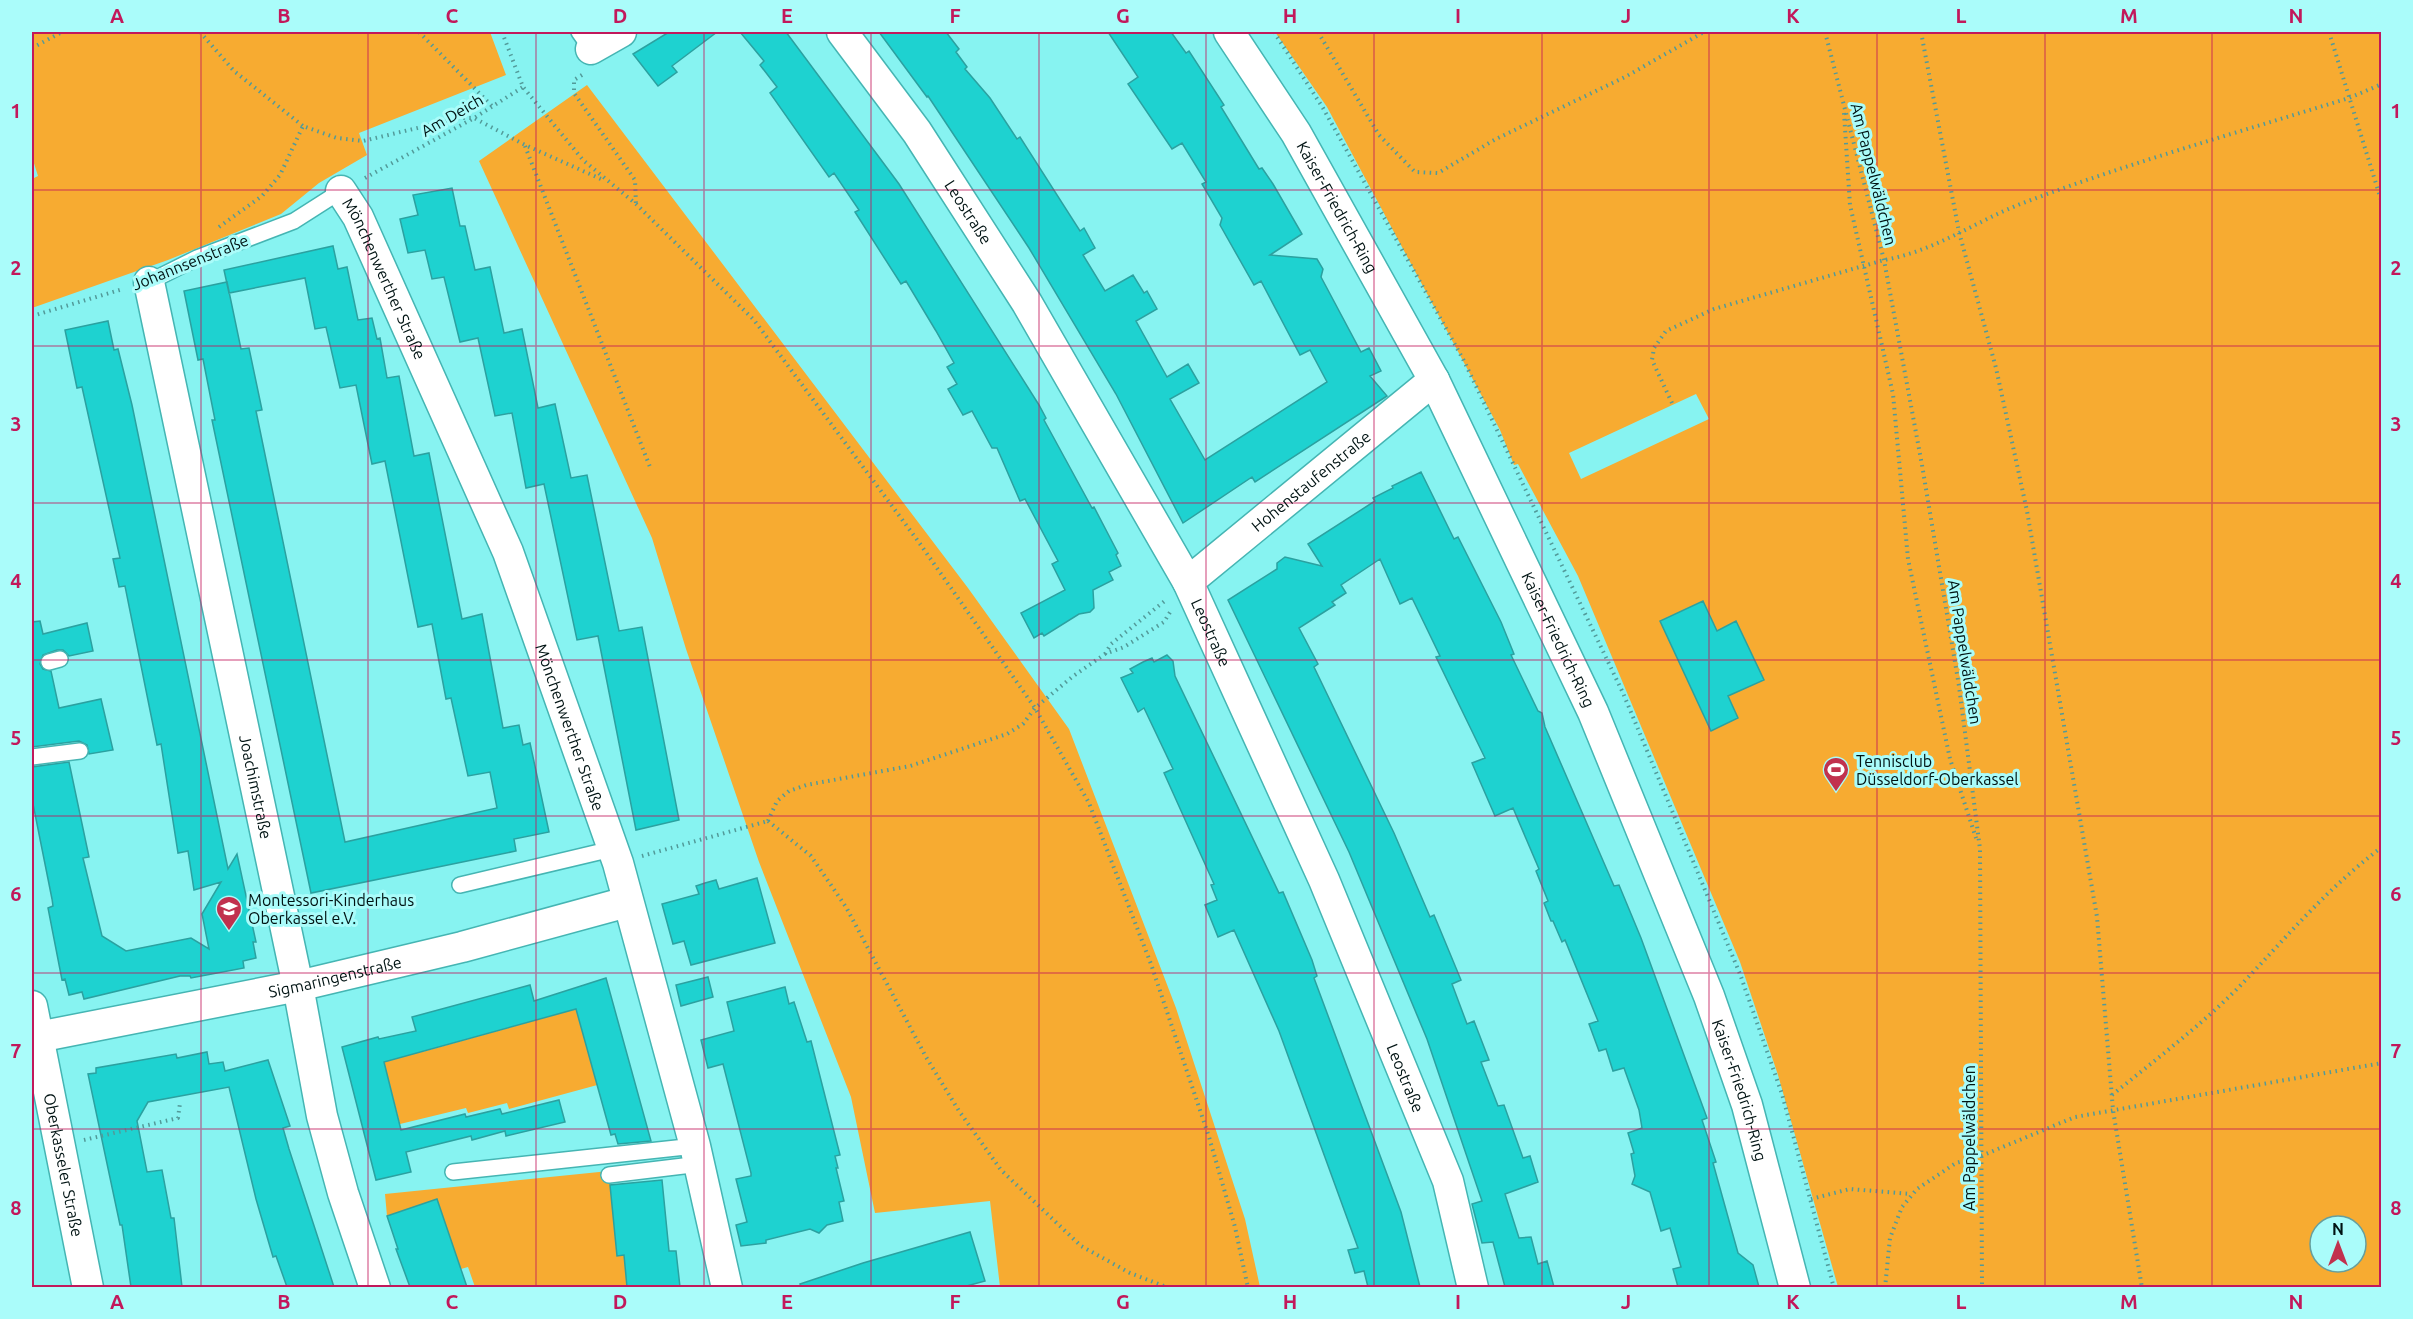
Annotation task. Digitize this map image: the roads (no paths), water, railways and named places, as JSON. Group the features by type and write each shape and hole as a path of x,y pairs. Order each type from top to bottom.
{"street":[{"path":"585,40 621,32"},
{"name":"Leostraße","path":"842,32 917,132 1027,303 1188,582 1324,880 1448,1181 1473,1287"},
{"name":"Kaiser-Friedrich-Ring","path":"1229,32 1296,133 1434,380 1593,712 1709,996 1747,1105 1795,1287"},
{"name":"Mönchenwerther Straße","path":"341,191 358,217 508,552 612,849 698,1155 727,1287"},
{"name":"Joachimstraße","path":"149,282 298,986 322,1116 343,1193 375,1287"},
{"name":"Hohenstaufenstraße","path":"1188,582 1434,380"},
{"name":"Sigmaringenstraße","path":"38,1037 298,986 462,947 627,902"},
{"name":"Oberkasseler Straße","path":"32,1006 88,1287"}],"lane":[{"name":"Johannsenstraße","path":"149,282 197,258 294,221 341,191"},
{"path":"32,757 80,751"},
{"path":"460,885 612,849"},
{"path":"453,1172 698,1155"},
{"path":"609,1174 698,1155"}],"place":[{"name":"Tennisclub Düsseldorf-Oberkassel","path":"1836,793"},
{"name":"Montessori-Kinderhaus Oberkassel e.V.","path":"229,932"}]}
